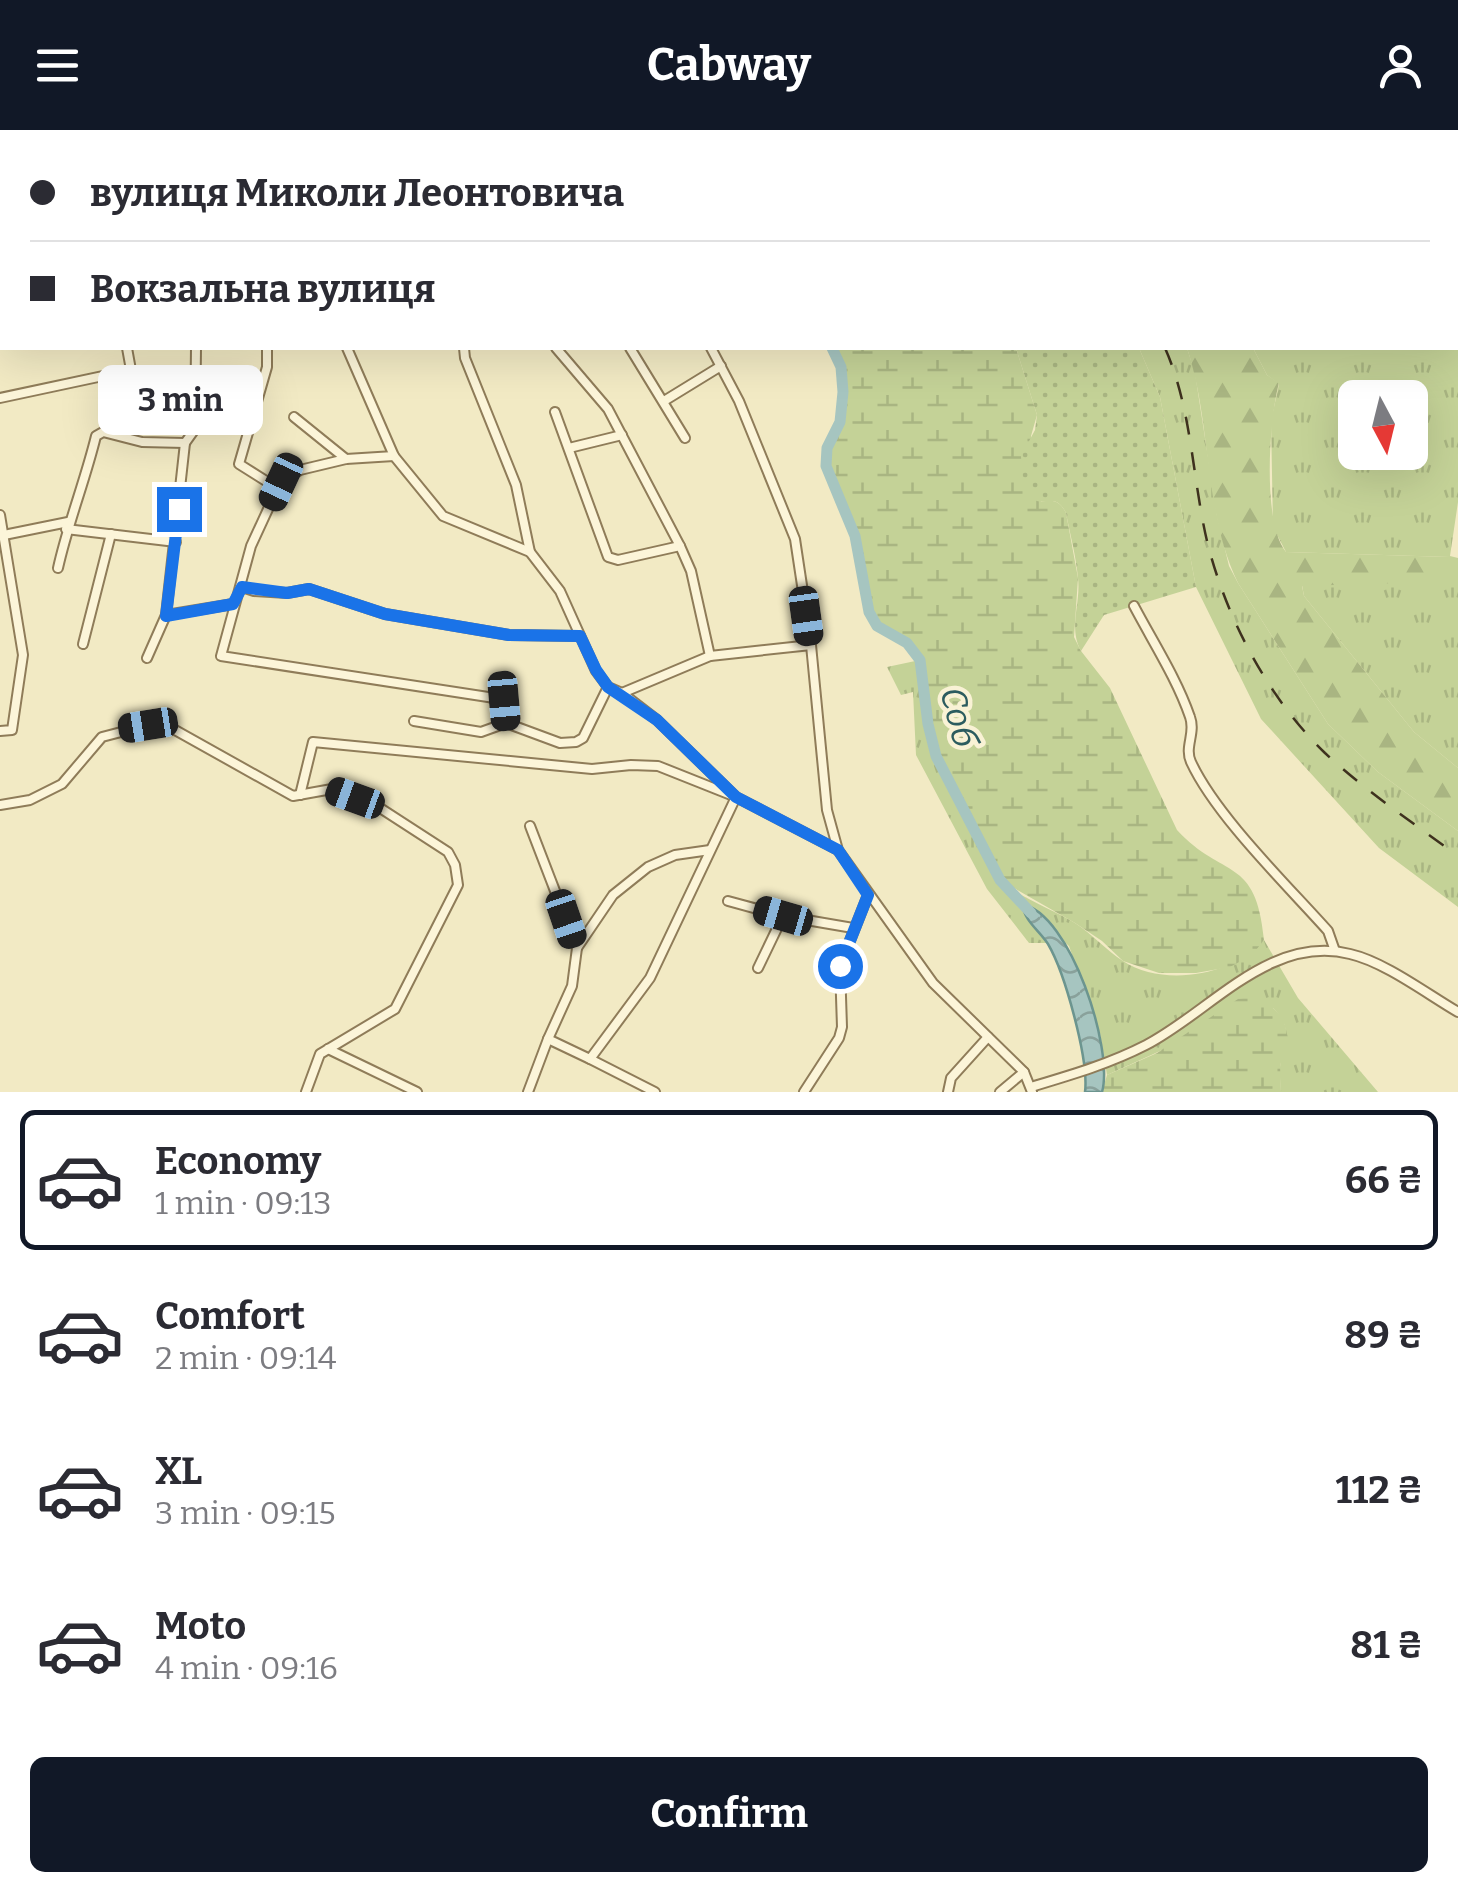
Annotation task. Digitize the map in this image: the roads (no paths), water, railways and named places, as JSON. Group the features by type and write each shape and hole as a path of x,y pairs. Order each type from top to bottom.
{"street":[{"path":"0,398 131,370 127,350"},
{"path":"147,658 166,616 185,444 196,429 196,350"},
{"path":"267,350 267,366 239,464 266,481 281,482"},
{"path":"348,350 394,456 443,516 530,552"},
{"path":"464,350 516,485 530,552 560,591 596,670 608,687 622,693 667,729 736,797"},
{"path":"558,350 602,399 680,546 691,571 710,656"},
{"path":"631,350 685,438"},
{"path":"713,350 792,530 811,645 827,810 838,850 933,983 1024,1072 1031,1090 1114,1061 1163,1036 1264,967 1300,954 1335,951 1368,960 1458,1012"},
{"path":"664,400 722,366"},
{"path":"555,412 608,557 618,560 680,546"},
{"path":"294,417 346,459"},
{"path":"58,568 67,525 83,489 96,436 103,432 142,442 185,444"},
{"path":"570,448 622,435"},
{"path":"394,456 346,459 300,470 281,482 251,546 221,656 488,697 504,701 506,724"},
{"path":"0,515 24,655 12,730 0,732"},
{"path":"2,535 67,525 176,542"},
{"path":"83,644 111,534"},
{"path":"242,587 287,593 309,589 385,614 509,635 580,636"},
{"path":"166,616 233,604"},
{"path":"1134,606 1189,714 1193,734 1188,752 1192,764 1227,816 1328,931 1335,951"},
{"path":"622,693 710,656 811,645"},
{"path":"414,722 480,732 506,724 560,743 576,742 583,738 608,687"},
{"path":"0,805 30,800 62,784 102,738 148,725 175,730 293,796 332,789 378,806 448,852 458,884 395,1009 320,1054 306,1092"},
{"path":"300,795 314,742 592,769 631,764 658,766 736,797 838,850"},
{"path":"590,1060 650,978 736,797"},
{"path":"530,826 577,948"},
{"path":"528,1092 572,986 577,948 613,895 648,867 676,855 710,850"},
{"path":"804,1092 839,1038 840,966 868,895"},
{"path":"728,901 783,916 853,928"},
{"path":"758,968 783,916"},
{"path":"948,1092 951,1078 988,1037"},
{"path":"548,1039 655,1092"},
{"path":"328,1049 417,1092"},
{"path":"1000,1092 1024,1072"}],"water":[{"path":"1022,904 1040,913 1057,932 1085,986 1101,1046 1102,1092 1085,1092 1080,1039 1062,975 1048,944 1029,921"}],"waterway":[{"name":"Соб","path":"833,350 841,367 843,392 840,422 827,448 826,466 855,536 869,612 877,626 907,643 920,660 936,756 1000,880 1031,913"}],"railway":[{"path":"1166,350 1181,395 1215,570 1252,655 1285,708 1325,753 1373,794 1458,856"}]}
